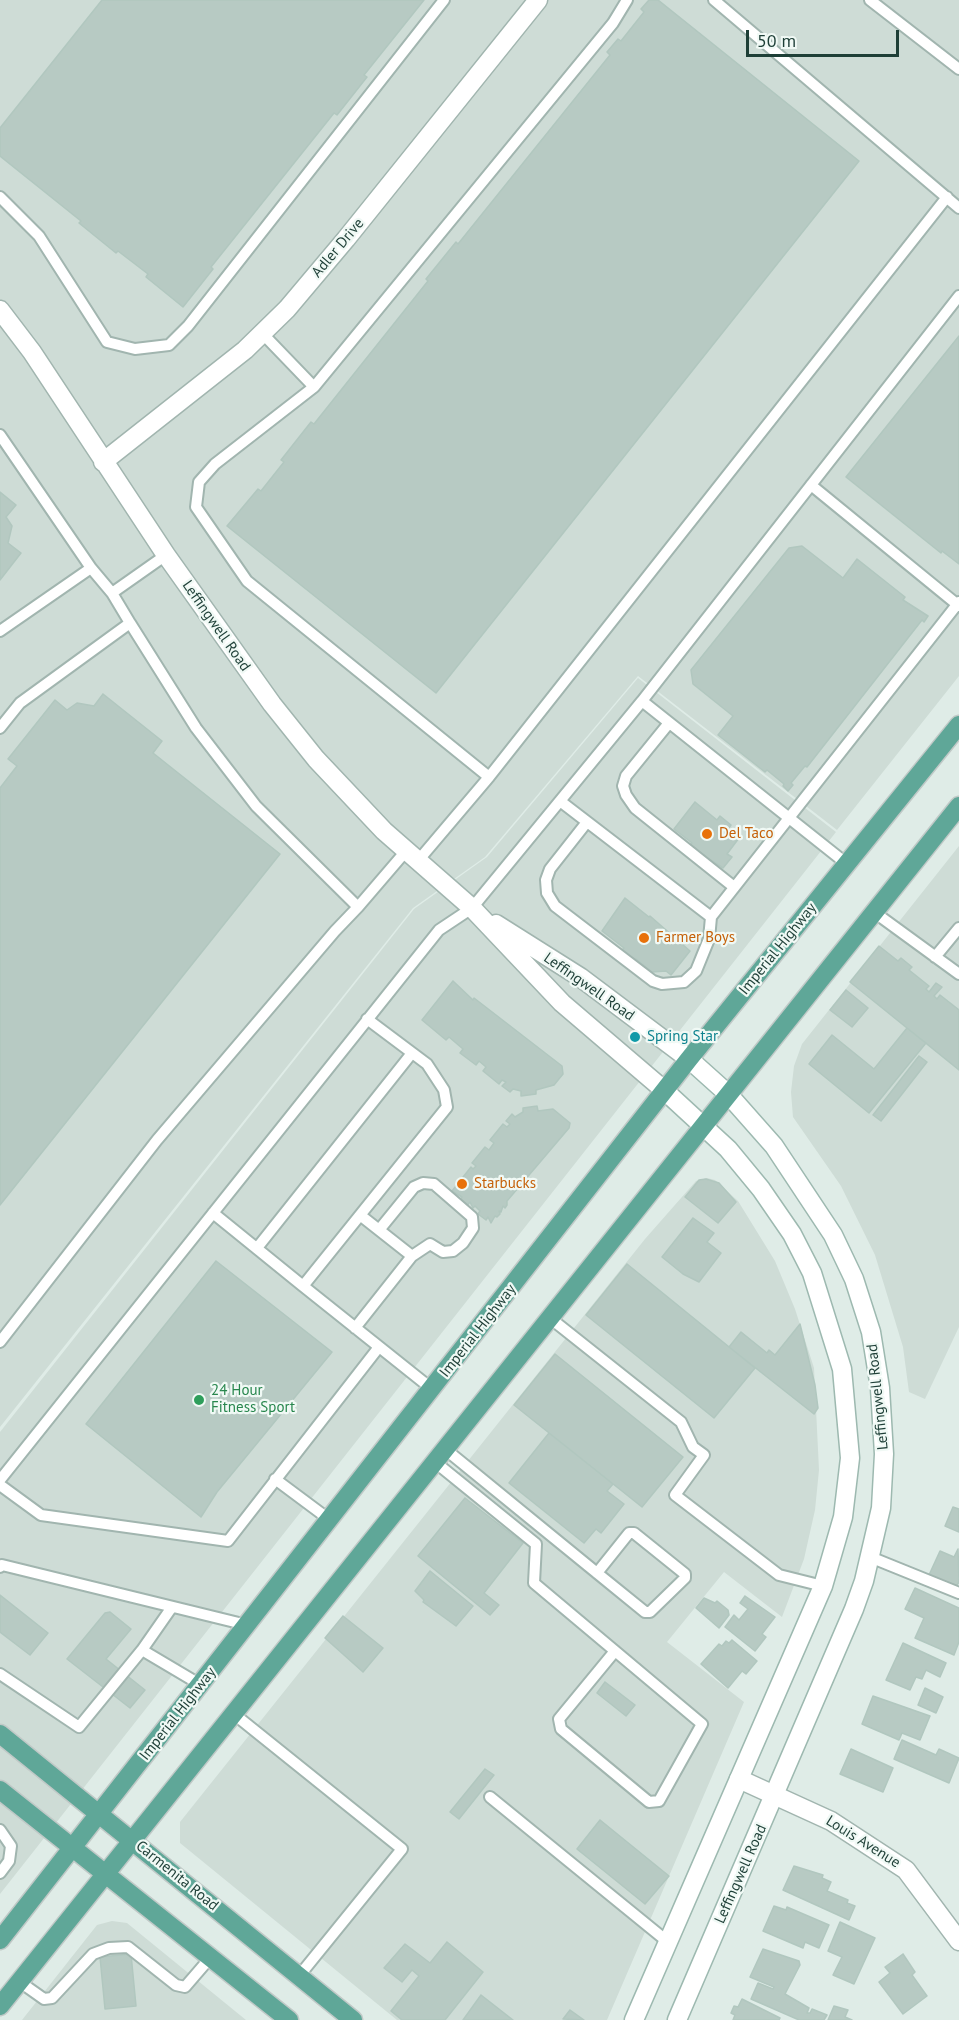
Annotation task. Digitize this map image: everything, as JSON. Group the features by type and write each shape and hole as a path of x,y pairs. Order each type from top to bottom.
{"main road":[{"name":"Imperial Highway","path":"1,1936 73,1849 689,1059 959,725"},
{"path":"0,2006 959,806"},
{"name":"Carmenita Road","path":"0,1734 353,2020"},
{"path":"0,1790 289,2020"}],"street":[{"name":"Adler Drive","path":"103,462 245,350 287,309 538,0"},
{"name":"Leffingwell Road","path":"0,310 32,352 166,555 272,704 316,759 363,810 412,857 472,908 562,1003 665,1091 728,1149 773,1205 792,1234 812,1273 836,1344 846,1397 850,1458 843,1516 823,1586 634,2020"},
{"name":"Leffingwell Road","path":"472,908 580,977 689,1059 728,1094 774,1146 822,1216 860,1296 877,1365 884,1430 881,1508 870,1557 854,1609 776,1795 677,2020"},
{"name":"Louis Avenue","path":"739,1779 831,1821 906,1870 959,1941"}],"lane":[{"path":"0,197 39,236 107,342 135,349 169,345 188,326 444,0"},
{"path":"489,777 247,581 196,507 199,482 215,464 314,387 613,24 627,0"},
{"path":"714,0 959,208"},
{"path":"870,0 959,69"},
{"path":"0,1342 157,1140 335,931 412,857 489,777 947,197"},
{"path":"0,1480 439,930 472,908 642,701 959,296"},
{"path":"262,333 314,387"},
{"path":"0,435 91,568 112,593 196,728 256,806 358,907"},
{"path":"587,822 550,870 546,880 547,893 555,906 653,981 662,984 684,982 696,971 709,939 711,917 958,604 811,485"},
{"path":"112,593 166,555"},
{"path":"0,631 91,568"},
{"path":"0,728 20,703 130,623"},
{"path":"642,701 847,864"},
{"path":"669,723 626,776 623,786 626,795 635,808 734,887"},
{"path":"560,801 711,917"},
{"path":"874,912 959,974"},
{"path":"935,957 959,928"},
{"path":"303,1287 447,1107 444,1090 427,1064 367,1019"},
{"path":"257,1248 412,1053"},
{"path":"355,1328 412,1256 430,1244 443,1252 453,1251 464,1243 473,1228 472,1217 434,1184 423,1183 414,1187 379,1230"},
{"path":"213,1213 432,1389"},
{"path":"360,1215 412,1256"},
{"path":"550,1318 681,1422 693,1447 704,1455 675,1495 779,1575 823,1586"},
{"path":"0,1485 41,1515 228,1541 379,1347"},
{"path":"440,1456 597,1573 645,1612 650,1612 685,1578 685,1574 634,1533 629,1533 597,1573"},
{"path":"440,1456 536,1544 534,1583 702,1724 658,1801 649,1802 561,1729 559,1719 615,1651"},
{"path":"275,1479 330,1520"},
{"path":"870,1557 959,1593"},
{"path":"0,1567 2,1565 248,1625"},
{"path":"1,1678 79,1727 142,1650 172,1607"},
{"path":"142,1650 201,1685"},
{"path":"234,1714 402,1850 299,1976"},
{"path":"490,1797 668,1942"},
{"path":"0,1830 11,1846 9,1861 0,1873"},
{"path":"20,1982 44,1999 52,1998 93,1954 109,1948 128,1947 176,1985 185,1987 210,1958"}],"shaded area":[{"path":"0,0 959,0 959,676 837,830 638,676 485,857 413,908 0,1427"},
{"path":"638,678 836,832 0,1894 0,1432 414,909 487,857"},
{"path":"959,846 959,1327 925,1399 909,1392 903,1347 875,1255 841,1186 793,1117 791,1092 794,1066 802,1044"},
{"path":"707,1178 715,1180 738,1201 775,1261 795,1309 814,1368 819,1470 815,1510 804,1559 782,1617 724,1572 667,1642 744,1702 607,2020 397,2020 180,1843 180,1822 645,1239 696,1181"},
{"path":"112,1921 127,1923 246,2020 22,2020 97,1925"}],"building":[{"path":"102,0 424,0 364,75 367,77 337,115 334,113 211,267 213,269 183,307 146,277 148,274 118,251 116,253 79,223 81,221 0,156 0,128"},
{"path":"649,0 658,0 859,161 436,693 227,526 258,489 261,491 284,462 281,460 311,422 314,424 428,281 426,279 456,242 458,244 610,55 607,52 618,39 621,41 644,12 641,9"},
{"path":"959,336 959,564 942,551 941,553 846,477"},
{"path":"0,492 16,505 6,517 12,526 8,543 21,553 0,580"},
{"path":"802,546 843,578 857,559 905,597 903,600 928,616 924,622 922,620 807,767 805,766 791,783 793,785 788,791 783,786 784,784 767,770 765,772 718,735 733,716 693,684 691,670 789,548"},
{"path":"103,694 162,741 153,753 280,854 0,1205 0,788 17,766 8,759 55,700 67,710 77,703 94,706"},
{"name":"Del Taco","path":"695,802 717,820 720,816 731,825 728,829 739,838 727,854 732,857 723,868 689,846 692,843 674,829"},
{"name":"Farmer Boys","path":"625,898 650,916 690,951 671,975 666,971 652,972 636,959 634,962 621,951 624,948 602,931"},
{"path":"879,946 898,961 901,958 912,967 909,970 929,986 926,989 929,992 936,983 942,987 934,996 937,999 940,995 959,1010 959,1070 850,982"},
{"path":"453,981 473,1000 474,998 562,1066 563,1074 554,1085 536,1090 536,1094 521,1096 521,1091 513,1089 510,1092 502,1086 506,1082 502,1080 499,1084 483,1071 486,1067 479,1061 476,1065 460,1053 463,1049 449,1037 446,1040 422,1020"},
{"path":"846,990 868,1008 852,1027 830,1010"},
{"path":"907,1028 926,1043 869,1113 809,1064 832,1035 874,1069"},
{"path":"919,1056 927,1062 881,1121 873,1115"},
{"path":"537,1106 538,1111 553,1109 570,1123 569,1128 491,1223 488,1217 486,1220 478,1214 480,1211 475,1206 473,1208 470,1202 465,1208 458,1202 462,1197 452,1191 471,1167 473,1169 476,1166 472,1163 485,1147 489,1150 494,1143 490,1140 503,1124 507,1127 510,1124 506,1121 512,1114 515,1117 523,1112 523,1108"},
{"path":"706,1179 719,1183 736,1202 718,1223 685,1197 699,1180"},
{"path":"693,1218 714,1233 707,1242 721,1253 699,1282 683,1274 662,1257"},
{"name":"24 Hour Fitness Sport","path":"216,1261 332,1352 217,1492 201,1517 86,1424"},
{"path":"627,1264 755,1368 714,1418 586,1315"},
{"path":"800,1324 815,1385 818,1408 814,1414 729,1347 741,1332 767,1353 769,1350 775,1355"},
{"path":"555,1354 683,1457 642,1507 514,1405"},
{"path":"549,1433 613,1484 607,1491 624,1504 601,1533 596,1529 584,1543 509,1483"},
{"path":"465,1498 523,1543 484,1593 499,1605 490,1615 418,1556"},
{"path":"953,1507 959,1509 959,1532 945,1526"},
{"path":"958,1549 959,1582 956,1587 929,1575 940,1551 954,1557"},
{"path":"430,1571 473,1606 456,1626 423,1602 424,1600 415,1591"},
{"path":"915,1588 959,1608 959,1642 954,1655 915,1638 924,1618 905,1609"},
{"path":"0,1595 48,1633 30,1655 0,1632"},
{"path":"745,1596 775,1617 762,1634 766,1637 755,1651 725,1627 734,1615 739,1620 748,1609 740,1603"},
{"path":"704,1598 715,1603 717,1601 728,1610 729,1615 719,1628 696,1608"},
{"path":"110,1612 131,1629 106,1659 145,1690 130,1708 67,1659 105,1613"},
{"path":"343,1616 383,1648 363,1672 325,1638"},
{"path":"732,1640 757,1661 746,1674 742,1671 728,1688 701,1664 719,1644 722,1646 726,1641 729,1643"},
{"path":"903,1643 946,1663 940,1677 926,1670 922,1679 916,1677 910,1690 886,1680"},
{"path":"605,1682 635,1705 626,1716 597,1693"},
{"path":"925,1688 943,1697 936,1713 918,1705"},
{"path":"873,1696 930,1716 920,1740 902,1733 899,1740 862,1724"},
{"path":"902,1740 936,1755 939,1749 959,1758 949,1783 894,1759"},
{"path":"851,1749 893,1768 883,1792 840,1774"},
{"path":"485,1769 494,1775 459,1819 450,1812"},
{"path":"600,1820 669,1876 645,1904 577,1849"},
{"path":"794,1866 823,1875 822,1878 831,1882 827,1891 848,1900 847,1903 855,1906 849,1920 783,1890"},
{"path":"774,1906 786,1910 787,1907 829,1925 819,1948 805,1942 803,1948 763,1931"},
{"path":"840,1922 875,1938 854,1984 833,1975 842,1957 828,1951"},
{"path":"447,1942 483,1972 445,2020 402,2020 391,2011 419,1976 412,1970 402,1982 384,1968 405,1944 430,1963"},
{"path":"763,1949 799,1961 800,1965 785,1994 809,2008 807,2013 810,2013 812,2009 827,2015 824,2020 799,2020 751,1999 758,1983 773,1989 774,1987 750,1977"},
{"path":"131,1954 136,2006 105,2009 100,1957"},
{"path":"903,1954 915,1972 912,1975 927,1996 903,2014 879,1982 890,1973 885,1967"},
{"path":"481,1995 513,2020 463,2020"},
{"path":"742,1999 780,2018 779,2020 733,2020 735,2015 731,2013 734,2006 738,2007"},
{"path":"834,2006 848,2010 845,2017 852,2020 828,2020"},
{"path":"570,2010 584,2020 563,2019"}],"place":[{"name":"Del Taco","path":"707,834"},
{"name":"Farmer Boys","path":"644,938"},
{"name":"Spring Star","path":"635,1037"},
{"name":"Starbucks","path":"462,1184"},
{"name":"24 Hour Fitness Sport","path":"199,1400"}]}
